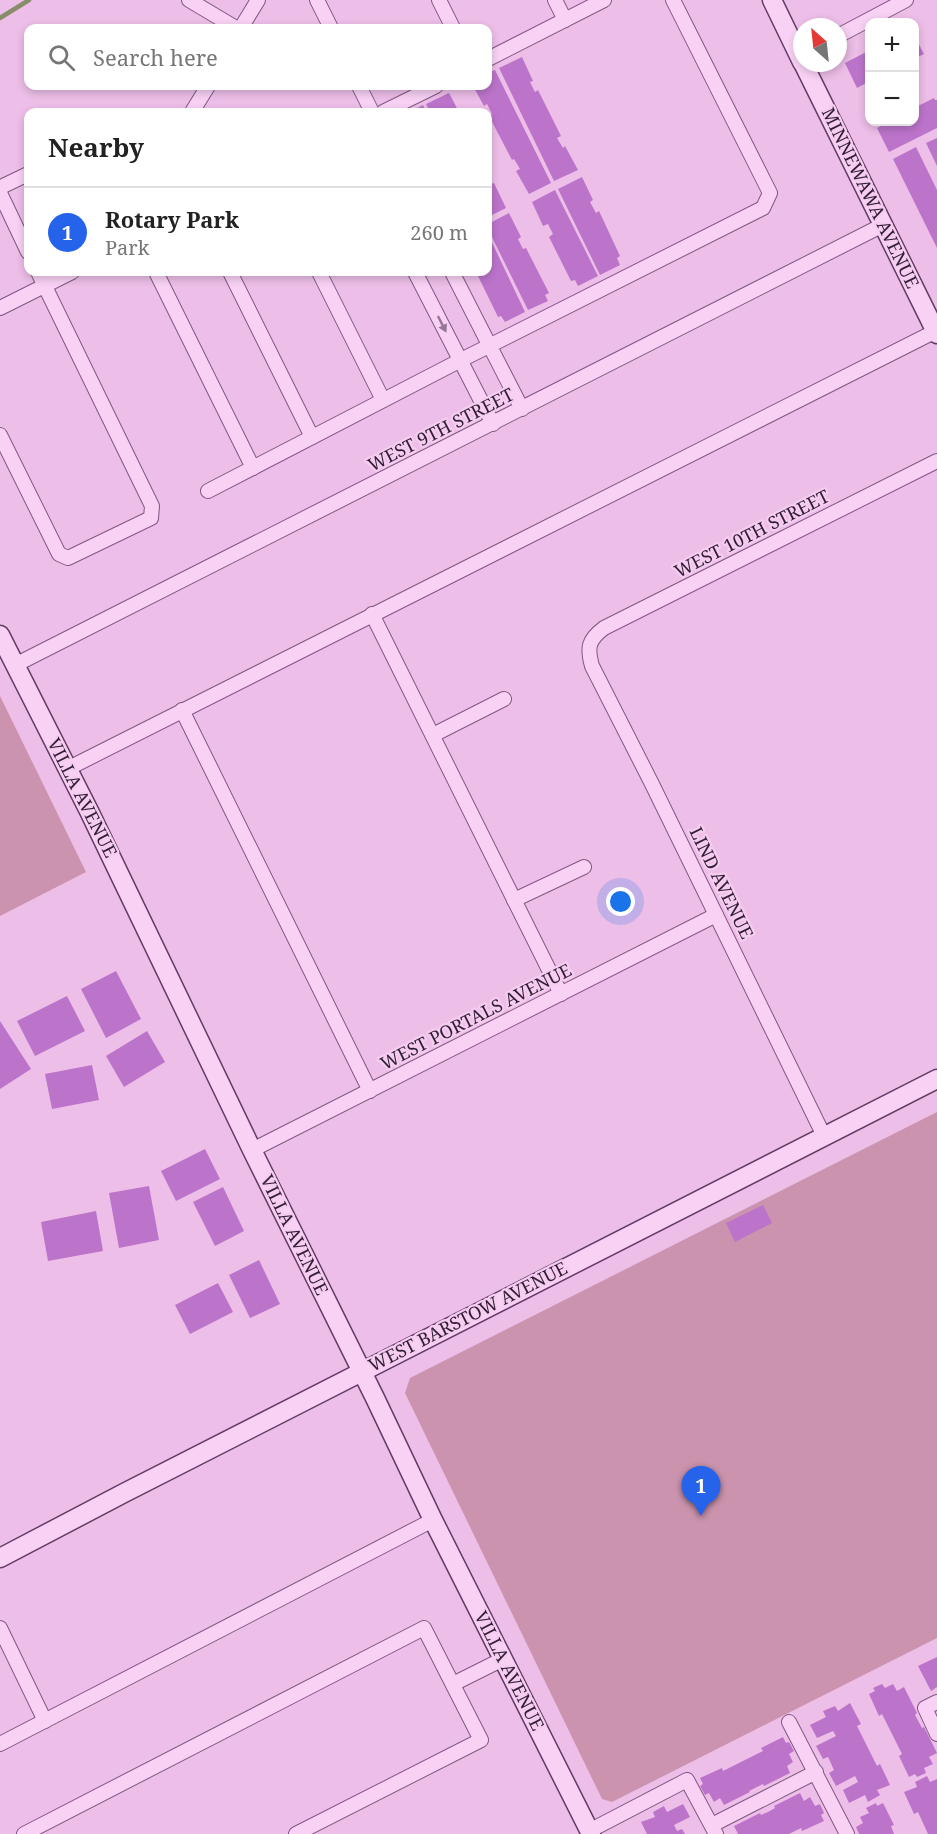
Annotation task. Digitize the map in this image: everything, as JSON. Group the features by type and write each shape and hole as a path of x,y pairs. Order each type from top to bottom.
{"main road":[{"name":"MINNEWAWA AVENUE","path":"772,0 793,41"},
{"name":"MINNEWAWA AVENUE","path":"808,72 936,332"},
{"name":"VILLA AVENUE","path":"0,635 433,1520 590,1832"},
{"name":"WEST BARSTOW AVENUE","path":"0,1558 937,1079"}],"street":[{"path":"189,0 229,24"},
{"path":"243,24 258,0"},
{"path":"317,0 329,24"},
{"path":"439,0 451,24"},
{"path":"555,0 565,20"},
{"path":"492,57 604,0"},
{"path":"208,491 763,208 770,193 674,0"},
{"path":"847,31 906,0"},
{"path":"194,108 206,90"},
{"path":"361,90 370,108"},
{"path":"391,108 428,90"},
{"path":"24,176 1,187 0,193 24,244"},
{"name":"WEST 9TH STREET","path":"15,665 883,225"},
{"path":"0,435 59,554 68,558 151,518 152,506 40,276"},
{"path":"0,308 64,276"},
{"path":"158,276 252,468"},
{"path":"232,276 312,438"},
{"path":"321,276 383,400"},
{"path":"417,276 493,424"},
{"path":"454,276 522,409"},
{"path":"67,769 936,332"},
{"name":"WEST 10TH STREET","path":"589,646 595,635 604,628 937,461"},
{"path":"372,614 561,994"},
{"name":"LIND AVENUE","path":"589,646 592,666 824,1136"},
{"path":"432,735 504,699"},
{"path":"182,710 370,1091"},
{"path":"514,900 584,867"},
{"name":"WEST PORTALS AVENUE","path":"252,1149 716,915"},
{"path":"0,1744 433,1520"},
{"path":"0,1628 45,1721"},
{"path":"24,1834 424,1629 481,1740 296,1834"},
{"path":"453,1684 503,1659"},
{"path":"937,1702 924,1708 937,1734"},
{"path":"789,1722 847,1834"},
{"path":"590,1832 687,1780 714,1830 816,1772"}],"shaded area":[{"path":"0,696 86,872 0,916"},
{"path":"937,1112 937,1638 612,1802 602,1799 405,1393 410,1378"}],"building":[{"path":"919,44 924,54 919,56"},
{"path":"865,53 865,84 857,88 847,67 847,62"},
{"path":"522,57 533,81 530,82 535,92 538,90 561,136 557,138 563,148 565,146 578,170 554,181 499,68"},
{"path":"495,70 551,183 529,194 516,171 520,169 514,159 512,160 492,122 492,108 489,108 487,104 484,106 475,90 492,90 492,71"},
{"path":"449,93 457,108 428,108 426,104"},
{"path":"934,98 937,100 937,128 889,152 877,128 881,126 919,126 919,106"},
{"path":"937,138 937,166 926,143"},
{"path":"916,147 937,190 937,248 893,159"},
{"path":"582,177 593,200 590,202 596,213 599,211 620,256 617,258 620,265 600,275 558,189"},
{"path":"494,183 506,208 492,215 492,184"},
{"path":"555,190 598,276 578,286 575,280 571,281 549,237 553,234 548,224 543,226 532,202"},
{"path":"509,213 521,237 518,239 523,249 526,248 549,293 545,295 548,301 528,310 492,237 492,222"},
{"path":"492,242 525,312 505,322 501,316 498,317 478,276 492,276"},
{"path":"116,971 141,1019 106,1038 81,989"},
{"path":"67,996 85,1031 35,1056 17,1021"},
{"path":"0,1021 31,1069 0,1089"},
{"path":"147,1031 165,1062 124,1087 106,1056"},
{"path":"92,1065 99,1100 52,1109 45,1074"},
{"path":"205,1149 220,1179 176,1201 161,1171"},
{"path":"149,1186 159,1240 119,1248 109,1193"},
{"path":"223,1187 244,1231 215,1246 193,1202"},
{"path":"763,1205 772,1223 735,1242 726,1223"},
{"path":"96,1211 103,1251 48,1261 41,1222"},
{"path":"259,1260 280,1304 250,1318 229,1275"},
{"path":"218,1283 233,1312 190,1334 175,1305"},
{"path":"937,1657 937,1687 931,1691 918,1666"},
{"path":"882,1684 885,1688 893,1684 897,1691 904,1687 917,1713 915,1715 937,1753 929,1757 933,1764 924,1768 926,1773 917,1777 915,1774 909,1777 899,1756 902,1754 882,1714 879,1716 869,1694 875,1691 873,1688"},
{"path":"850,1703 861,1724 857,1726 877,1766 880,1764 890,1785 877,1790 880,1795 868,1802 865,1795 849,1803 843,1790 858,1782 855,1776 836,1786 829,1773 834,1770 828,1757 823,1759 816,1746 836,1736 833,1731 817,1738 810,1725 826,1717 823,1711 835,1706 838,1711"},
{"path":"783,1737 794,1751 789,1754 793,1762 787,1766 790,1773 764,1786 763,1784 724,1805 720,1798 714,1802 709,1793 705,1795 700,1786 703,1784 700,1778 722,1768 723,1771 763,1751 761,1748"},
{"path":"927,1776 930,1782 937,1779 937,1834 928,1834 918,1812 914,1814 904,1792 917,1787 915,1782"},
{"path":"800,1793 804,1801 810,1797 815,1806 820,1804 824,1813 821,1815 824,1821 789,1834 738,1834 734,1826 760,1813 761,1815 768,1812 775,1808 774,1806"},
{"path":"876,1803 877,1806 883,1803 894,1825 891,1826 894,1834 859,1834 856,1827 863,1823 860,1817 869,1813 866,1808"},
{"path":"683,1804 690,1817 674,1825 677,1831 682,1829 685,1834 647,1834 641,1822 655,1817 653,1812 664,1806 667,1812"}],"waterway":[{"path":"0,18 29,0"}],"place":[{"name":"Rotary Park","path":"701,1516"}]}
